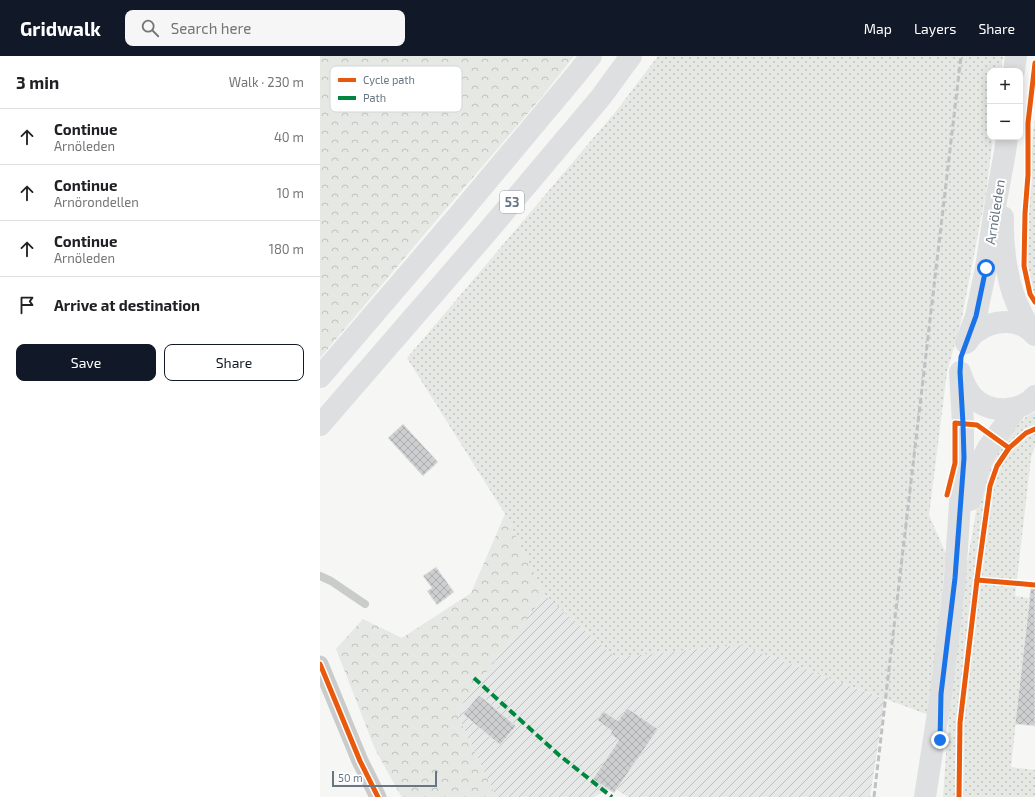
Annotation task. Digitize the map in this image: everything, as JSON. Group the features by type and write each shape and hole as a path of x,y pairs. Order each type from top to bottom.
{"main road":[{"name":"53","path":"320,377 468,205 591,56"},
{"name":"53","path":"320,426 601,97 632,56"},
{"path":"1014,68 1016,56"},
{"name":"Arnöleden","path":"1006,144 1003,222 1005,257 1012,291 1021,313 1034,334"},
{"name":"Arnöleden","path":"960,372 961,357 976,316 1006,144"},
{"path":"966,342 976,331 990,324 1005,322 1020,325 1034,334"},
{"path":"320,391 367,323"},
{"path":"960,372 965,386 974,398 987,406 1002,410 1017,408 1035,396"},
{"path":"925,797 941,694 955,578 964,458 960,372"},
{"path":"955,578 970,496 980,464 988,448 1017,408"},
{"path":"937,797 941,694"}],"street":[{"path":"320,664 360,761 378,797"}],"lane":[{"path":"320,576 331,581 365,604"}],"path":[{"path":"976,588 978,572"},
{"path":"978,580 1035,585"}],"shaded area":[{"path":"545,595 615,657 740,645 885,699 870,797 628,797 612,787 594,797 496,797 456,712"}],"green space":[{"path":"320,56 574,56 541,98 320,358"},
{"path":"658,56 1003,56 1001,68 987,68 987,140 993,140 986,193 961,322 947,372 929,515 946,554 929,715 740,645 615,657 545,595 505,514 407,358 617,110"},
{"path":"1035,119 1035,297 1026,264"},
{"path":"1035,412 1035,447 1031,458 1015,596 1029,598 1011,767 1035,770 1035,797 943,797 949,713 966,569 980,489 1005,438 1026,417"},
{"path":"505,514 545,595 456,712 496,797 402,797 375,749 336,649 363,619 402,638 471,593"}],"building":[{"path":"403,424 438,462 423,476 388,438"},
{"path":"436,567 454,592 437,605 427,591 432,588 423,576"},
{"path":"1031,586 1035,586 1035,726 1015,724"},
{"path":"479,695 516,726 500,745 463,714"},
{"path":"627,708 658,729 614,793 593,779 619,740 610,734 612,731 597,720 603,711 618,721"}],"railway":[{"path":"874,797 961,56"}],"marked path":[{"path":"474,678 559,755 612,797"}],"cycle path":[{"path":"1035,63 1028,123 1028,175 1025,213 1024,266 1030,294 1035,302"},
{"path":"947,495 955,463 955,423 977,425 1009,448"},
{"path":"959,797 960,723 990,486 997,466 1009,448 1026,433 1035,429"},
{"path":"977,580 1035,585"},
{"path":"320,664 360,761 378,797"}],"route":[{"path":"940,740 941,694 955,578 964,458 960,372 961,357 976,316 986,268"}]}
